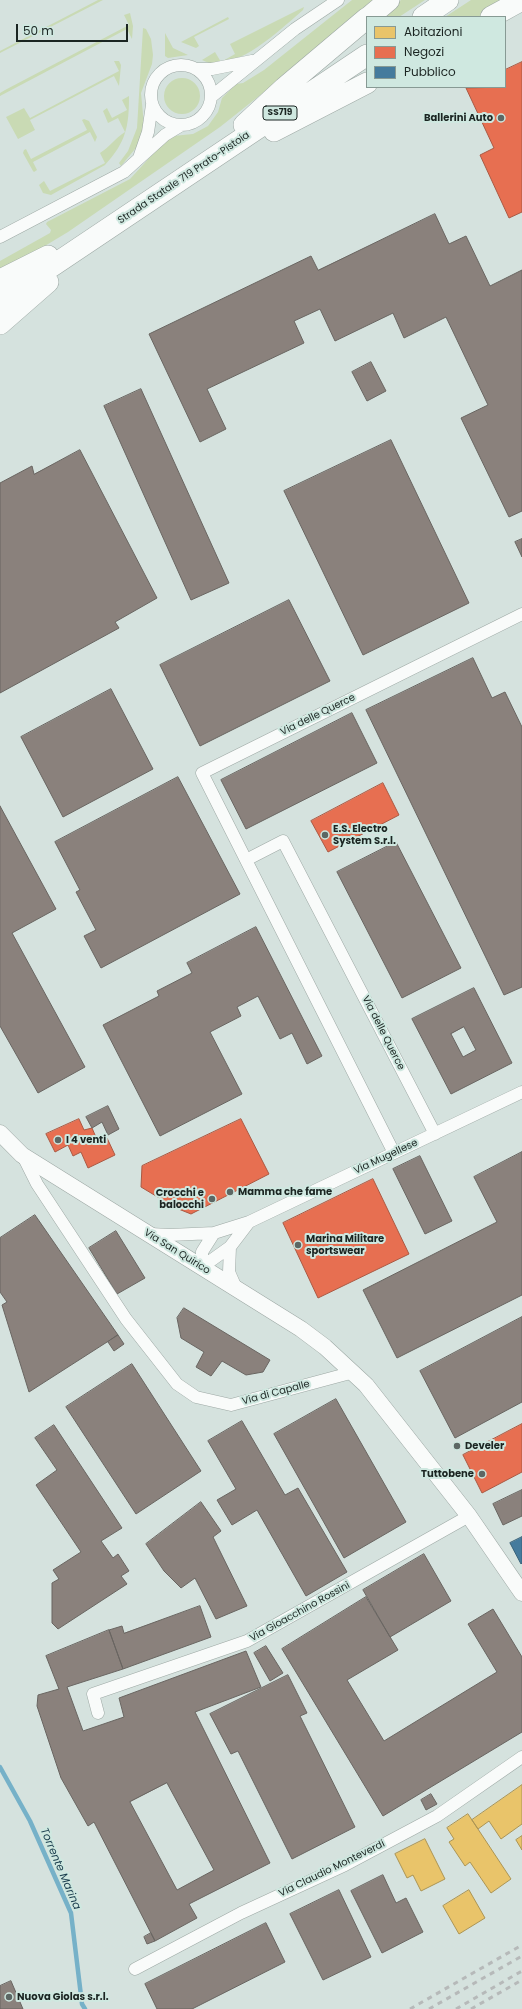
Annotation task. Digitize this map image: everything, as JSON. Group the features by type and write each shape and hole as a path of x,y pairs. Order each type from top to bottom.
{"highway":[{"path":"370,16 389,0"},
{"path":"424,16 448,0"},
{"path":"493,16 522,0"},
{"path":"193,172 284,88 366,20"},
{"name":"Strada Statale 719 Prato-Pistoia","path":"0,302 366,55"},
{"path":"193,172 366,84"},
{"path":"0,280 115,224"},
{"path":"0,324 115,224"}],"street":[{"path":"253,61 212,69 197,69 180,65 163,71 152,86 150,96 156,114 163,120 180,126 190,125 198,121 205,114 211,97 253,61 294,29 338,0"},
{"path":"197,69 208,82 211,97"},
{"path":"139,156 148,132 152,105"},
{"path":"0,237 124,172 139,156 165,135 180,126"},
{"name":"Via delle Querce","path":"394,1154 202,773 522,614"},
{"name":"Via delle Querce","path":"246,860 283,841 435,1134"},
{"name":"Via Mugellese","path":"147,1234 170,1235 214,1233 249,1222 522,1092"},
{"name":"Via San Quirico","path":"0,1133 22,1155 301,1329 354,1372"},
{"name":"Via di Capalle","path":"22,1155 37,1184 126,1319 178,1384 196,1397 231,1405 354,1372"},
{"name":"Via Mugellese","path":"202,1267 230,1247 249,1222"},
{"path":"202,1267 202,1252 214,1233"},
{"path":"230,1247 229,1272 236,1288"},
{"path":"354,1372 430,1465 518,1577 522,1593"},
{"name":"Via Gioacchino Rossini","path":"98,1713 93,1694 247,1641 469,1516"},
{"name":"Via Claudio Monteverdi","path":"135,1969 241,1912 345,1865 437,1816 522,1757"}],"green space":[{"path":"98,0 103,0 0,53 0,51"},
{"path":"352,0 380,0 220,127 68,232 0,273 0,261 50,233 51,230 46,224 47,222 130,179 163,143 173,136 193,134 208,126 218,112 222,98 236,84 243,83 264,70"},
{"path":"401,0 425,0 401,16 381,16"},
{"path":"471,0 509,0 480,16 447,16"},
{"path":"304,7 303,10 283,28 256,48 242,56 227,62 214,63 202,60 215,52 221,62 235,54 230,44"},
{"path":"130,13 133,26 132,39 127,29 0,96 0,93 5,90 129,25 124,15"},
{"path":"228,17 229,19 194,37 199,46 196,48 181,42"},
{"path":"143,28 146,29 151,39 153,55 152,64 141,93 144,125 140,143 121,166 119,163 128,151 137,128"},
{"path":"165,33 173,48 188,55 168,58 165,56"},
{"path":"114,61 119,61 121,65 119,86 114,76 30,120 35,130 18,139 6,117 24,108 30,118 119,71"},
{"path":"182,78 192,81 197,86 200,96 197,106 192,111 182,114 172,111 167,106 164,96 167,86 172,81"},
{"path":"129,96 128,117 125,134 118,149 105,165 51,195 43,193 39,185 44,181 50,191 105,163 100,153 125,132 118,118 108,123 103,111 107,108 112,118 127,110 122,100"},
{"path":"84,119 89,121 97,137 95,142 90,132 33,162 37,170 34,172 23,153 24,150 26,149 31,159 87,130 82,120"}],"building: Abitazioni":[{"path":"522,1785 522,1824 501,1839 489,1821 478,1829 472,1820"},
{"path":"468,1814 511,1879 491,1893 470,1862 465,1866 449,1842 454,1839 447,1828"},
{"path":"522,1836 522,1850 516,1840"},
{"path":"425,1839 445,1879 421,1891 413,1875 407,1878 395,1854"},
{"path":"469,1890 485,1918 459,1934 443,1906"}],"building: Negozi":[{"name":"Ballerini Auto","path":"522,62 522,212 509,218 480,155 494,148 466,88 506,88 506,70"},
{"path":"383,783 399,815 328,852 311,821"},
{"path":"79,1119 84,1130 92,1128 98,1142 107,1138 115,1155 88,1168 81,1152 73,1156 68,1145 55,1152 46,1134"},
{"path":"241,1119 269,1174 191,1214 176,1208 141,1187 142,1166"},
{"path":"373,1179 409,1254 318,1298 283,1223"},
{"path":"522,1424 522,1472 482,1493 463,1455"}],"building: Pubblico":[{"path":"522,1537 522,1563 521,1564 510,1543"}],"building: Industria":[{"path":"435,214 449,244 466,236 490,286 522,270 522,511 509,517 461,418 488,405 446,317 404,338 393,313 335,341 320,309 294,321 304,343 207,389 226,429 200,442 149,334 311,256 318,270"},
{"path":"371,362 386,391 367,401 352,372"},
{"path":"141,389 229,583 191,600 104,406"},
{"path":"391,440 469,603 363,655 284,491"},
{"path":"80,450 157,598 115,622 119,628 0,693 0,483 32,466 34,474"},
{"path":"522,539 522,557 515,542"},
{"path":"289,600 330,681 200,746 160,665"},
{"path":"473,658 492,698 505,692 522,727 522,987 504,995 366,710"},
{"path":"111,689 153,769 63,817 21,737"},
{"path":"352,713 377,763 246,829 221,780"},
{"path":"178,777 240,894 101,968 84,936 96,930 76,892 80,890 55,842"},
{"path":"0,806 56,909 12,933 85,1067 38,1093 0,1026"},
{"path":"396,842 461,968 402,998 337,872"},
{"path":"256,927 322,1056 307,1064 292,1033 280,1039 258,996 237,1007 241,1016 210,1032 242,1094 160,1136 103,1025 159,996 157,991 192,973 187,963"},
{"path":"474,988 512,1063 451,1094 412,1019","holes":["464,1027 476,1050 463,1057 451,1034"]},
{"path":"108,1106 119,1129 108,1135 102,1122 92,1128 86,1117"},
{"path":"522,1152 522,1295 397,1358 363,1290 497,1222 474,1177"},
{"path":"420,1156 452,1221 425,1234 393,1169"},
{"path":"35,1215 118,1335 29,1392 2,1305 7,1302 0,1292 0,1238"},
{"path":"116,1231 145,1278 117,1294 89,1248"},
{"path":"184,1308 270,1360 263,1372 246,1375 222,1361 211,1376 196,1367 204,1352 181,1338 177,1318"},
{"path":"522,1317 522,1402 455,1438 420,1371"},
{"path":"118,1335 124,1344 114,1351 108,1342"},
{"path":"132,1364 201,1471 136,1514 66,1407"},
{"path":"336,1399 406,1522 344,1558 274,1434"},
{"path":"242,1421 285,1495 298,1488 347,1572 306,1596 257,1510 232,1525 217,1500 236,1489 208,1441"},
{"path":"54,1425 122,1528 101,1541 113,1558 118,1554 129,1571 121,1576 127,1584 58,1629 52,1623 52,1583 59,1579 53,1570 81,1552 36,1485 57,1470 35,1438"},
{"path":"522,1490 522,1516 503,1525 493,1504"},
{"path":"201,1502 221,1531 213,1537 247,1606 216,1619 195,1578 181,1588 164,1571 146,1544"},
{"path":"424,1554 451,1601 390,1637 363,1590"},
{"path":"366,1597 398,1650 347,1680 384,1741 497,1672 468,1624 493,1609 522,1657 522,1732 383,1816 282,1649"},
{"path":"200,1606 211,1637 123,1669 109,1630 122,1626 124,1633"},
{"path":"109,1630 123,1669 67,1687 83,1731 124,1717 119,1698 246,1651 261,1687 195,1712 270,1863 189,1904 197,1918 155,1941 94,1822 88,1826 61,1778 37,1706 38,1695 59,1689 46,1656","holes":["167,1783 214,1870 177,1890 130,1802"]},
{"path":"266,1646 283,1673 270,1681 254,1653"},
{"path":"288,1675 307,1713 300,1716 355,1827 292,1859 238,1751 231,1754 210,1714"},
{"path":"431,1794 437,1804 426,1810 421,1800"},
{"path":"383,1875 396,1903 406,1898 423,1932 382,1953 351,1891"},
{"path":"339,1890 371,1957 323,1980 290,1914"},
{"path":"266,1923 285,1962 192,2009 157,2009 145,1984"},
{"path":"151,1933 155,1941 147,1944 144,1937"},
{"name":"Nuova Giolas s.r.l.","path":"11,1981 23,2009 0,2009 0,1986"}],"waterway":[{"name":"Torrente Marina","path":"0,1767 30,1821 71,1913 82,2004 85,2009"}],"railway":[{"path":"410,2009 522,1945"},
{"path":"429,2009 522,1956"},
{"path":"456,2009 522,1971"},
{"path":"471,2009 522,1980"}],"place":[{"name":"Ballerini Auto","path":"501,118"},
{"name":"E.S. Electro System S.r.l.","path":"325,835"},
{"name":"I 4 venti","path":"58,1140"},
{"name":"Mamma che fame","path":"230,1192"},
{"name":"Crocchi e balocchi","path":"212,1199"},
{"name":"Marina Militare sportswear","path":"298,1245"},
{"name":"Develer","path":"457,1446"},
{"name":"Tuttobene","path":"482,1474"},
{"name":"Nuova Giolas s.r.l.","path":"9,1997"}]}
